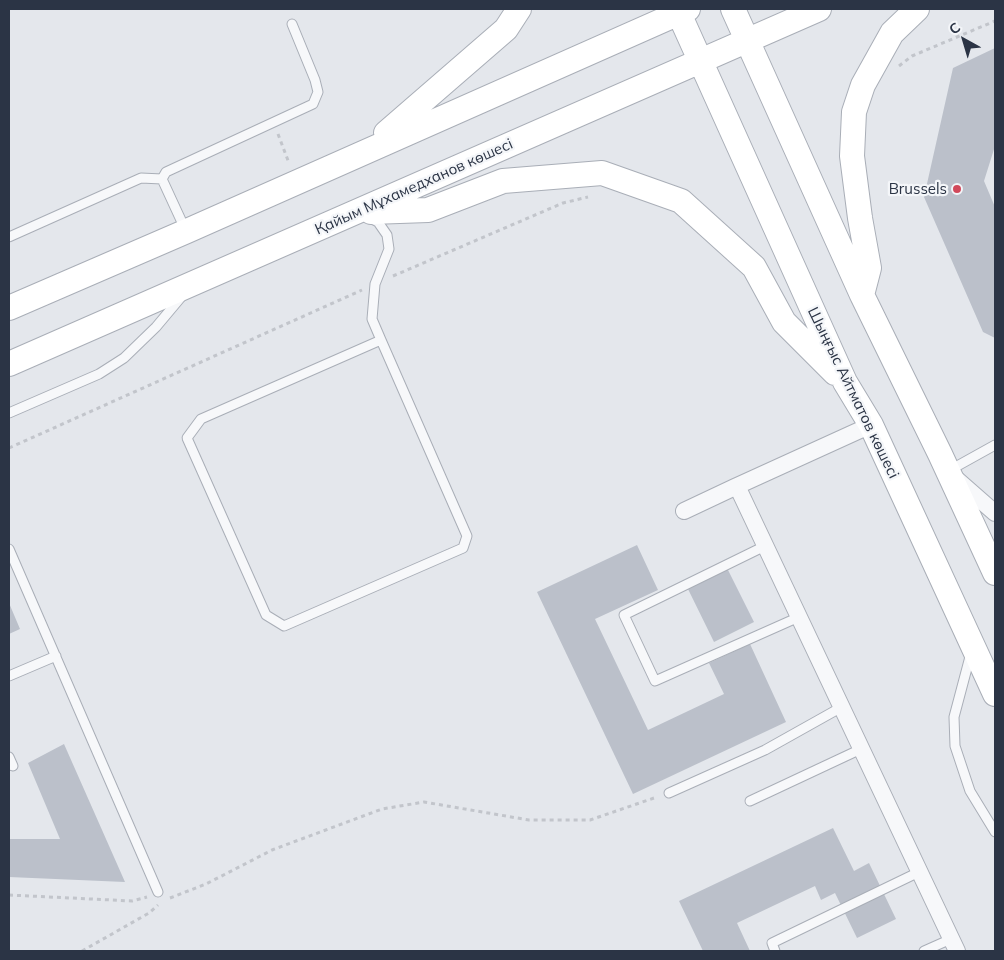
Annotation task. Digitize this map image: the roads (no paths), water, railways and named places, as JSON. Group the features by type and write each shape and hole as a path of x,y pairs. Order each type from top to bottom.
{"main road":[{"path":"359,154 420,106 506,30 519,9"},
{"path":"733,9 862,295 948,471 995,573"},
{"name":"Қайым Мұхамедханов көшесі","path":"9,364 819,9"},
{"path":"862,295 869,268 852,156 854,112 863,85 892,33 916,9"},
{"path":"9,308 187,231 681,10"},
{"name":"Шыңғыс Айтматов көшесі","path":"681,10 701,60 845,382 871,425 995,694"},
{"path":"359,212 428,210 503,181 602,173 681,201 754,268 784,322 845,382"}],"street":[{"path":"684,511 871,425"},
{"path":"948,471 995,514"},
{"path":"737,486 840,708 954,945"}],"lane":[{"path":"162,179 166,172 313,104 318,92 292,24"},
{"path":"9,237 141,178 162,179"},
{"path":"162,179 187,231"},
{"path":"359,212 378,222 387,235 390,249 375,284 372,319 467,536 463,548 284,626 266,616 188,438 201,419 381,340"},
{"path":"9,413 99,374 124,358 156,328 191,285"},
{"path":"948,471 995,445"},
{"path":"765,546 624,615 655,681 799,617"},
{"path":"9,549 158,892"},
{"path":"973,645 954,717 955,746 970,791 995,832"},
{"path":"9,676 56,656"},
{"path":"668,793 765,750 840,708"},
{"path":"750,801 861,749"},
{"path":"9,757 13,766 9,766"},
{"path":"775,951 772,943 919,872"},
{"path":"924,951 954,945"}],"place":[{"name":"Brussels","path":"957,189"}]}
